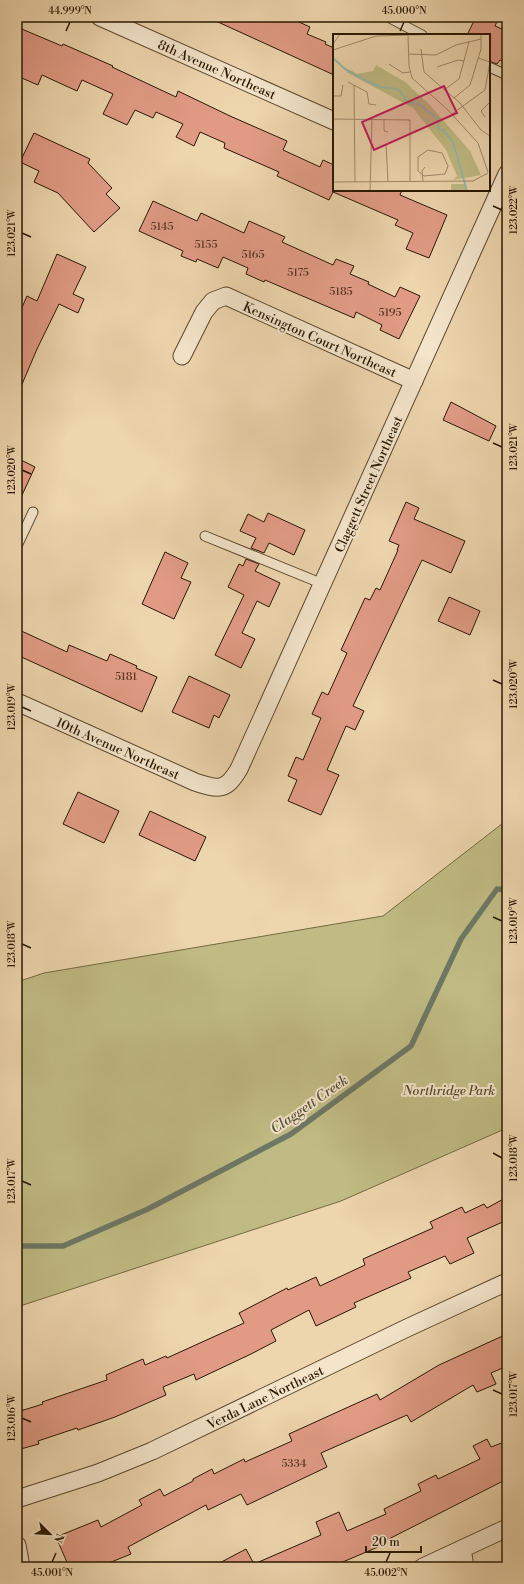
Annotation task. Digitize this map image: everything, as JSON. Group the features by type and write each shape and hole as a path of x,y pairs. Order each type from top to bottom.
{"street":[{"name":"8th Avenue Northeast","path":"100,17 333,121"},
{"name":"Claggett Street Northeast","path":"221,788 232,781 239,769 414,381 493,192 507,174"},
{"name":"Kensington Court Northeast","path":"182,356 204,312 213,301 226,296 414,381"},
{"name":"10th Avenue Northeast","path":"17,702 195,782 208,787 221,788"},
{"name":"Verda Lane Northeast","path":"17,1499 98,1473 152,1451 407,1328 507,1282"},
{"path":"423,1567 507,1528"},
{"path":"17,1545 21,1567"},
{"path":"462,1549 465,1567"}],"lane":[{"path":"388,17 420,34"},
{"path":"490,67 507,75"},
{"path":"17,546 33,512"},
{"path":"205,536 323,584"}],"green space":[{"name":"Northridge Park","path":"507,820 507,1128 341,1201 17,1307 17,982 44,973 383,916"}],"building":[{"path":"207,17 288,17 310,27 307,34 326,42 325,44 333,48 333,75"},
{"path":"476,17 499,17 495,26 507,31 507,63 500,60 497,64 490,61 490,34 468,34"},
{"path":"17,27 62,46 63,44 113,66 112,67 176,97 178,91 287,141 283,150 320,167 323,160 333,165 333,191 402,191 400,195 447,215 429,258 406,249 413,233 395,225 398,220 333,192 329,200 277,176 279,172 224,148 225,143 200,132 194,146 176,137 183,124 156,112 153,118 135,110 127,125 103,114 113,94 82,80 77,91 42,75 38,85 17,76"},
{"path":"34,133 90,159 88,163 112,188 106,194 120,208 94,232 58,193 34,182 39,171 20,162"},
{"path":"153,201 197,221 201,213 244,233 249,221 285,237 282,242 333,265 336,259 354,266 350,274 369,282 368,284 395,297 400,287 420,296 399,339 380,330 382,325 356,312 354,318 265,280 264,282 246,274 248,268 223,257 218,268 197,259 196,262 181,256 183,251 139,231"},
{"path":"57,254 86,267 73,294 84,299 78,313 59,304 37,349 17,396 17,319 27,296 37,301"},
{"path":"451,402 496,426 489,441 443,420"},
{"path":"17,458 35,467 17,506"},
{"path":"406,502 419,508 414,519 465,541 451,573 422,560 353,706 364,711 355,730 346,726 327,770 339,775 321,815 288,801 297,780 288,776 296,757 303,760 321,718 312,714 322,692 328,695 347,653 341,650 365,598 370,600 376,588 380,590 398,550 399,545 389,541"},
{"path":"268,513 305,530 294,555 269,543 264,553 251,548 256,538 240,531 248,514 264,522"},
{"path":"165,552 188,563 181,578 191,582 174,619 142,604"},
{"path":"246,559 259,564 255,571 280,583 269,607 257,601 242,633 255,639 241,668 215,655 244,595 228,587 239,564 243,566"},
{"path":"449,597 480,611 470,635 438,621"},
{"path":"17,629 67,652 69,645 107,661 110,654 157,677 142,712 17,655"},
{"path":"189,676 230,695 219,718 214,715 209,728 172,712"},
{"path":"78,792 119,811 104,843 63,824"},
{"path":"150,811 206,837 195,861 139,835"},
{"path":"507,1197 507,1220 467,1238 474,1253 450,1264 445,1256 408,1272 411,1278 354,1303 356,1307 316,1326 309,1310 271,1330 276,1341 196,1380 194,1374 163,1387 166,1395 115,1417 78,1430 77,1428 38,1441 39,1444 17,1450 17,1412 107,1380 106,1375 143,1359 145,1365 166,1356 167,1358 244,1323 239,1313 287,1288 288,1290 316,1277 320,1286 365,1265 363,1259 433,1228 430,1222 462,1207 465,1213 484,1204 487,1208"},
{"path":"507,1334 507,1366 491,1373 496,1384 477,1392 473,1385 411,1422 407,1415 321,1453 327,1467 247,1505 241,1494 208,1510 206,1505 128,1547 131,1554 99,1567 69,1567 56,1537 98,1520 101,1527 142,1505 139,1500 160,1489 164,1496 212,1469 214,1474 244,1459 245,1462 292,1441 289,1434 377,1394 380,1400 439,1365"},
{"path":"487,1439 491,1447 507,1441 507,1479 377,1545 378,1547 331,1567 212,1567 246,1549 254,1564 321,1535 316,1522 339,1512 347,1531 386,1514 384,1509 421,1491 418,1484 436,1475 438,1479 480,1459 473,1446"}],"waterway":[{"name":"Claggett Creek","path":"17,1246 63,1246 148,1209 291,1134 411,1046 461,939 497,889 507,890"}]}
